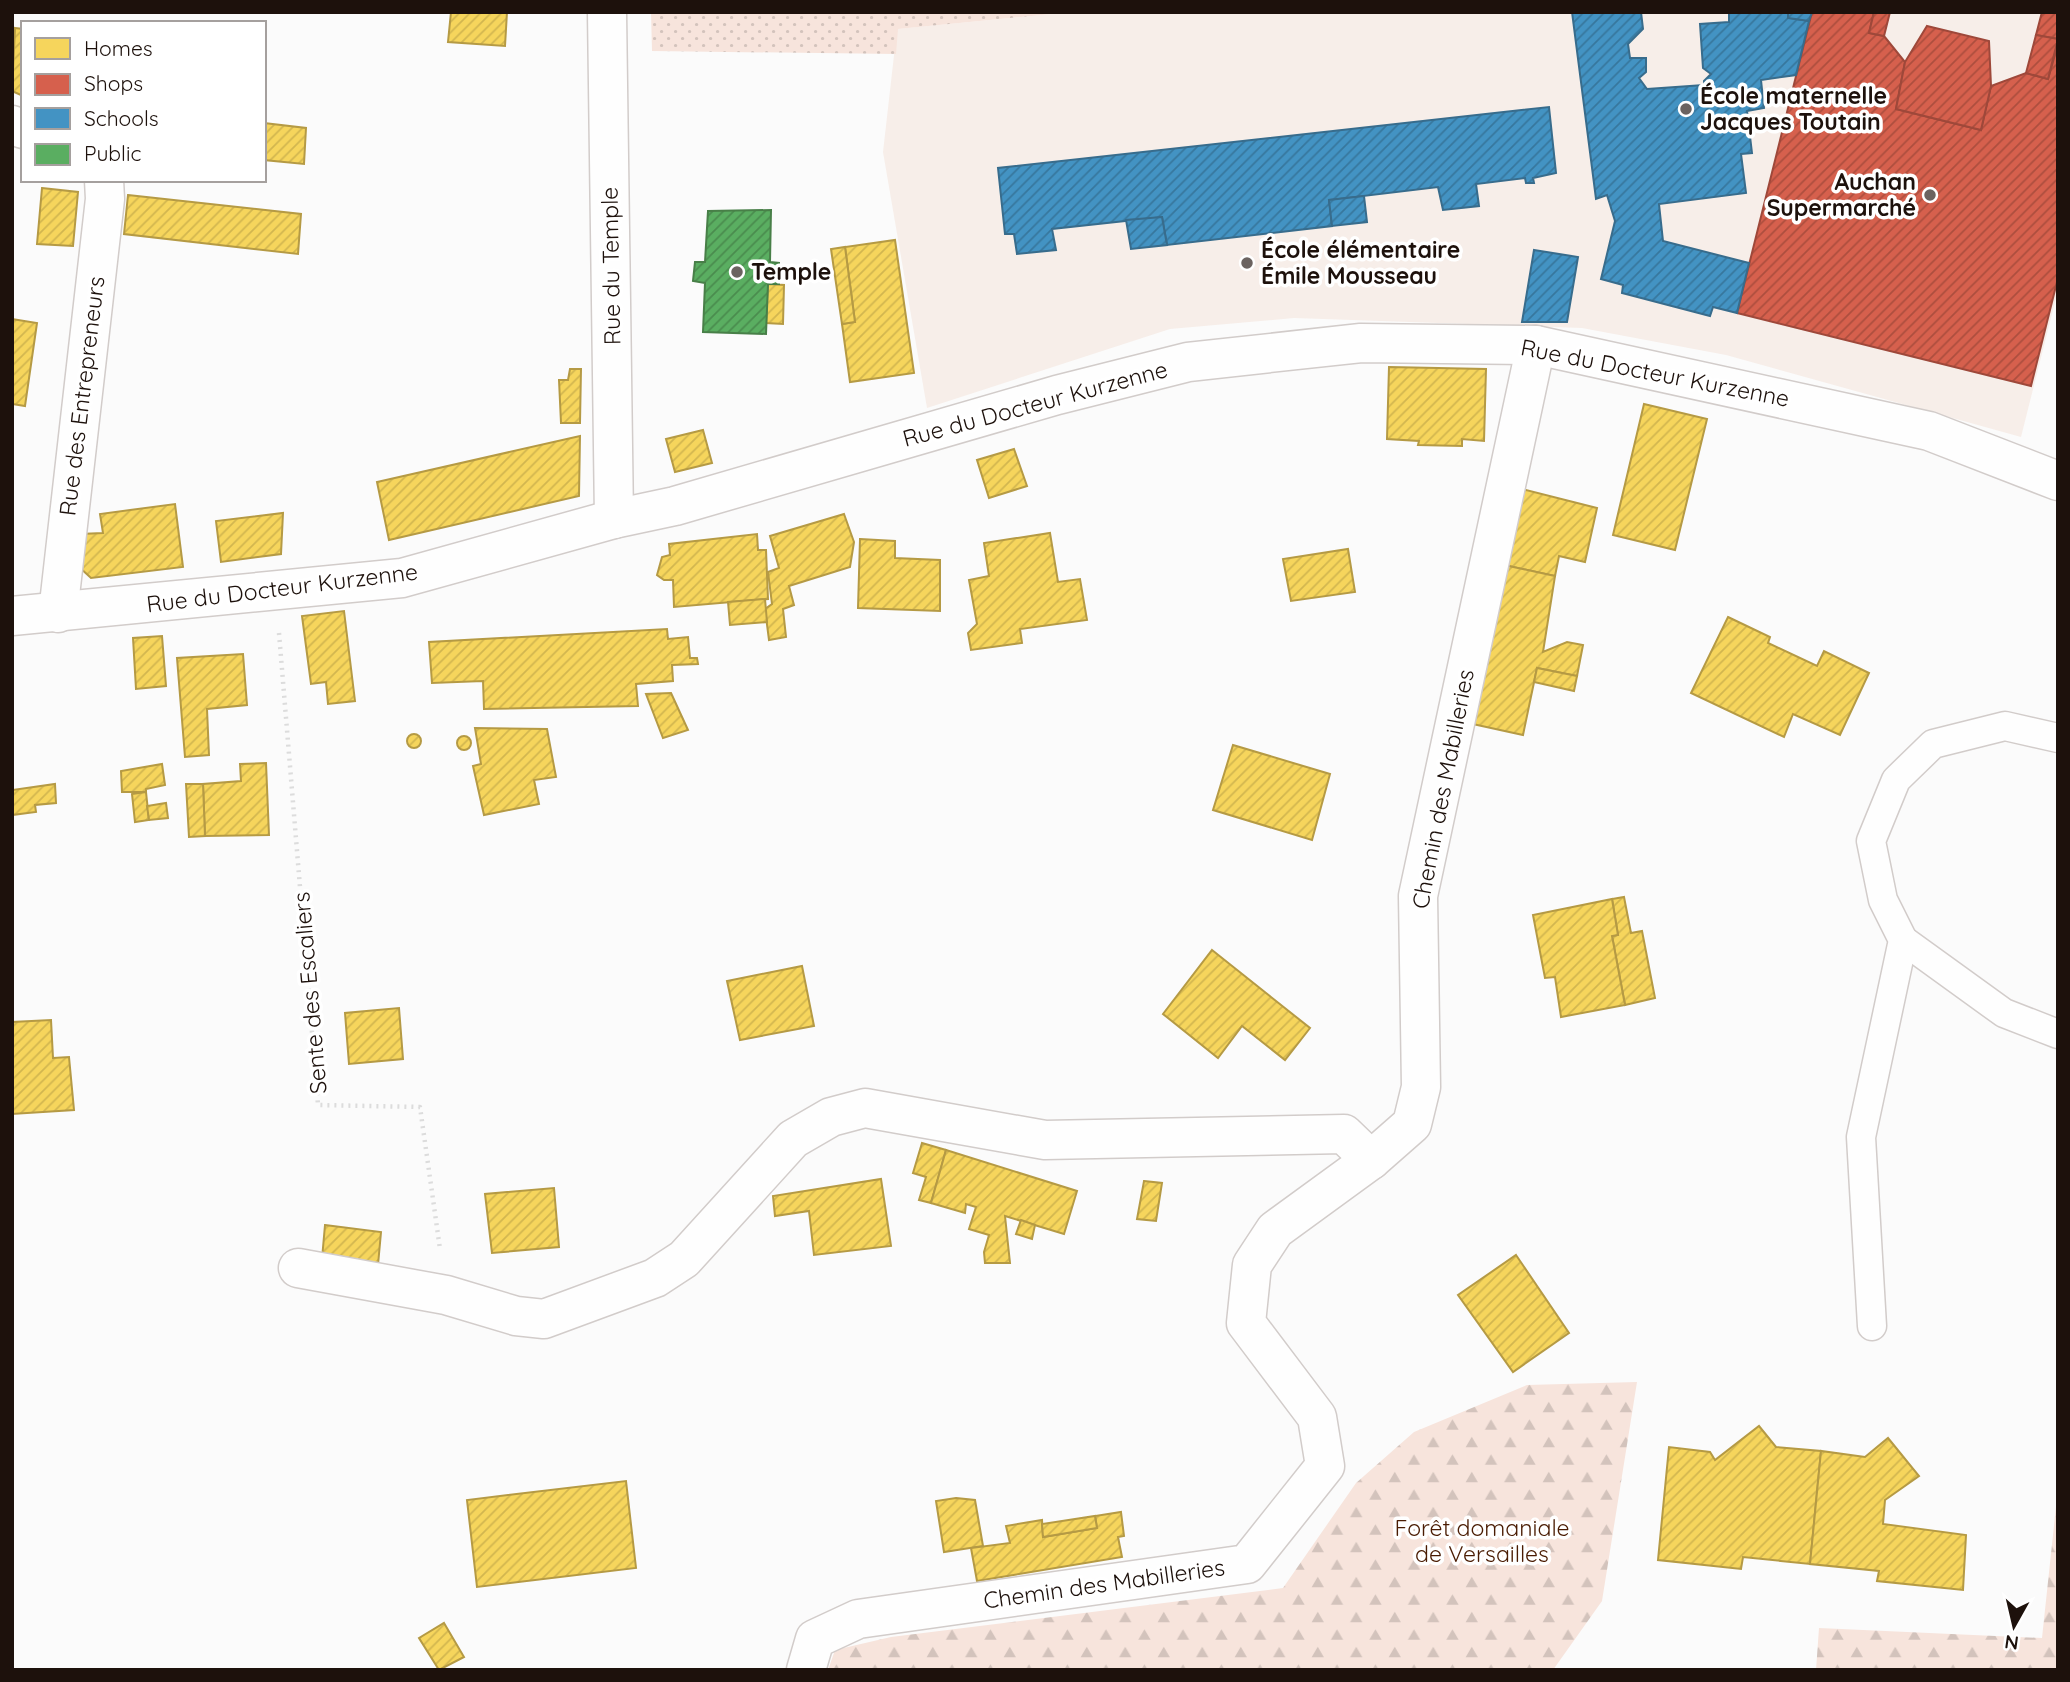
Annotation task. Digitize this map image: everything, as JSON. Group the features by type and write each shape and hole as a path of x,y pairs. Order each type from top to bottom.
{"street":[{"name":"Rue du Temple","path":"607,12 614,519"},
{"name":"Rue des Entrepreneurs","path":"58,612 105,199 104,182"},
{"name":"Rue du Docteur Kurzenne","path":"12,616 402,578 614,519 675,506 1044,399 1188,362 1361,343 1536,345 1929,431 2058,481"},
{"name":"Chemin des Mabilleries","path":"806,1670 816,1639 858,1619 1247,1564 1325,1466 1317,1417 1246,1323 1252,1265 1275,1230 1371,1160 1412,1124 1421,1087 1418,896 1536,345"},
{"path":"298,1268 446,1295 516,1316 544,1319 655,1278 684,1259 793,1139 831,1117 865,1108 1045,1140 1344,1134 1371,1160"}],"lane":[{"path":"2058,738 2005,726 1933,744 1896,780 1871,841 1883,900 1903,940 2004,1013 2058,1034"},
{"path":"1872,1326 1861,1137 1903,940"}],"path":[{"name":"Sente des Escaliers","path":"276,592 318,1105 420,1107 446,1295"}],"shaded area":[{"path":"1073,12 2058,12 2058,290 2021,437 1726,355 1582,328 1294,318 1170,329 927,408 883,152 897,29"}],"green space":[{"path":"651,12 1073,12 898,29 896,54 652,51"},
{"name":"Forêt domaniale de Versailles","path":"1637,1382 1602,1601 1553,1670 828,1670 835,1650 891,1637 1283,1588 1356,1483 1414,1432 1527,1385"},
{"path":"2058,1488 2058,1670 1816,1670 1819,1628 2042,1638"}],"building: Homes":[{"path":"451,12 507,12 505,46 448,42"},
{"path":"15,28 21,29 21,95 12,91"},
{"path":"266,123 306,128 304,164 266,160"},
{"path":"42,188 78,192 73,246 37,244"},
{"path":"128,195 301,214 298,254 124,234"},
{"path":"895,240 914,373 850,382 842,324 855,322 845,247"},
{"path":"845,247 855,322 842,324 831,249"},
{"path":"768,284 784,285 783,324 766,323"},
{"path":"12,319 37,323 25,406 12,404"},
{"path":"1389,367 1486,369 1484,441 1462,439 1462,446 1418,445 1419,441 1387,439"},
{"path":"570,369 581,369 580,423 561,423 559,380 568,380"},
{"path":"1644,404 1707,419 1675,550 1613,535"},
{"path":"703,430 712,463 675,472 666,439"},
{"path":"580,436 579,496 389,540 377,482"},
{"path":"1014,449 1027,486 989,498 977,460"},
{"path":"1522,489 1597,508 1585,562 1559,556 1555,576 1504,565"},
{"path":"175,504 183,567 91,578 77,565 80,534 103,533 100,514"},
{"path":"283,513 281,554 221,562 216,521"},
{"path":"844,514 854,542 850,567 789,586 794,605 783,609 786,637 769,640 765,609 772,604 768,572 779,568 770,536"},
{"path":"1050,533 1058,582 1080,579 1087,620 1020,629 1022,643 971,650 968,633 977,624 969,580 989,576 984,543"},
{"path":"757,534 758,550 766,550 768,599 674,607 673,580 664,580 657,575 662,557 670,555 669,544"},
{"path":"860,539 895,541 895,558 940,560 940,611 858,608"},
{"path":"1348,549 1355,592 1291,601 1283,559"},
{"path":"1504,565 1555,576 1543,652 1567,642 1583,645 1577,676 1537,668 1523,735 1468,723"},
{"path":"765,599 767,622 730,625 728,602"},
{"path":"344,611 355,701 328,704 326,682 311,684 302,616"},
{"path":"1728,617 1770,637 1768,643 1817,666 1824,651 1869,673 1840,735 1793,714 1784,737 1691,693"},
{"path":"667,629 668,639 688,637 690,658 697,658 698,664 672,665 673,681 636,684 638,706 484,709 483,681 432,683 429,642"},
{"path":"162,636 166,686 136,689 133,638"},
{"path":"243,654 247,705 207,709 209,755 185,757 177,658"},
{"path":"1537,668 1577,676 1574,691 1534,682"},
{"path":"671,693 688,730 663,738 646,694"},
{"path":"475,728 547,729 556,777 534,780 539,804 484,815 473,766 481,764"},
{"path":"414,734 419,736 419,746 414,748 409,746 407,741 409,736"},
{"path":"461,736 467,736 471,743 467,750 461,750 457,746 457,740"},
{"path":"1233,745 1330,774 1312,840 1213,810"},
{"path":"266,763 269,835 205,836 203,784 241,781 240,764"},
{"path":"162,764 165,785 146,789 146,792 122,792 121,771"},
{"path":"55,784 56,803 35,805 36,812 12,815 12,790"},
{"path":"186,784 203,784 205,836 189,837"},
{"path":"146,792 149,820 135,822 132,794"},
{"path":"166,803 168,818 149,820 147,806"},
{"path":"1624,897 1631,933 1642,931 1655,998 1625,1005 1612,936 1618,935 1612,899"},
{"path":"1612,899 1618,935 1612,936 1625,1005 1561,1017 1555,977 1545,978 1533,915"},
{"path":"1212,950 1310,1028 1285,1060 1242,1026 1218,1058 1163,1014"},
{"path":"802,966 814,1026 740,1040 727,981"},
{"path":"399,1008 403,1059 349,1064 345,1013"},
{"path":"51,1020 53,1058 69,1057 74,1110 12,1114 12,1022"},
{"path":"922,1143 946,1150 931,1203 919,1200 926,1177 913,1173"},
{"path":"946,1150 1077,1191 1064,1234 1005,1216 1010,1263 985,1263 984,1252 989,1235 969,1229 976,1207 966,1204 965,1213 931,1203"},
{"path":"881,1179 891,1246 814,1255 809,1211 775,1216 773,1196"},
{"path":"1144,1181 1162,1183 1156,1221 1137,1219"},
{"path":"554,1188 559,1247 492,1253 485,1194"},
{"path":"1021,1220 1035,1225 1032,1239 1016,1234"},
{"path":"325,1225 381,1232 378,1265 322,1259"},
{"path":"1516,1255 1569,1333 1513,1372 1458,1295"},
{"path":"1759,1426 1776,1447 1821,1451 1810,1564 1743,1557 1741,1569 1658,1560 1669,1447 1710,1452 1715,1460"},
{"path":"1888,1438 1919,1476 1885,1500 1883,1524 1966,1535 1963,1590 1877,1581 1879,1571 1810,1564 1821,1451 1865,1457"},
{"path":"626,1481 636,1568 477,1587 467,1500"},
{"path":"956,1498 975,1500 983,1546 944,1552 936,1501"},
{"path":"1121,1512 1124,1536 1118,1537 1122,1557 977,1581 971,1548 1010,1543 1006,1526 1042,1520 1043,1537 1097,1528 1095,1516"},
{"path":"1095,1516 1097,1528 1043,1537 1042,1524"},
{"path":"444,1623 464,1657 439,1670 419,1638"}],"building: Shops":[{"path":"1812,12 1874,12 1869,33 1884,36 1905,62 1896,109 1981,130 1991,86 2026,73 2048,79 2058,44 2058,278 2031,386 1737,313"},
{"path":"1874,12 1890,12 1884,36 1869,33"},
{"path":"2042,12 2058,12 2058,39 2036,35"},
{"path":"1927,26 1989,41 1991,86 1981,130 1896,109 1905,62"},
{"path":"2036,35 2058,39 2048,79 2026,73"}],"building: Schools":[{"name":"École maternelle Jacques Toutain","path":"1572,12 1641,12 1643,29 1628,44 1630,58 1646,58 1646,72 1639,78 1647,89 1704,85 1704,81 1711,74 1703,68 1700,24 1729,22 1729,12 1788,12 1788,18 1809,21 1796,75 1761,80 1764,108 1747,111 1752,153 1741,154 1746,193 1659,204 1663,241 1749,263 1737,313 1713,307 1710,316 1622,293 1623,285 1601,279 1615,221 1607,195 1596,199"},
{"path":"1788,12 1812,12 1809,21 1788,18"},
{"path":"1549,107 1556,173 1533,178 1534,183 1526,183 1525,178 1476,184 1479,206 1443,210 1438,187 1329,200 1332,226 1167,245 1162,217 1052,229 1056,250 1017,254 1014,234 1005,234 998,168"},
{"path":"1364,196 1367,222 1332,226 1329,200"},
{"path":"1162,217 1167,245 1131,249 1126,220"},
{"path":"1534,250 1578,257 1567,322 1522,322"}],"building: Public":[{"name":"Temple","path":"771,210 770,262 779,263 779,284 768,284 766,334 703,332 705,283 693,281 695,262 705,262 708,211"}],"place":[{"name":"École maternelle Jacques Toutain","path":"1686,109"},
{"name":"Auchan Supermarché","path":"1930,195"},
{"name":"École élémentaire Émile Mousseau","path":"1247,263"},
{"name":"Temple","path":"737,272"}]}
